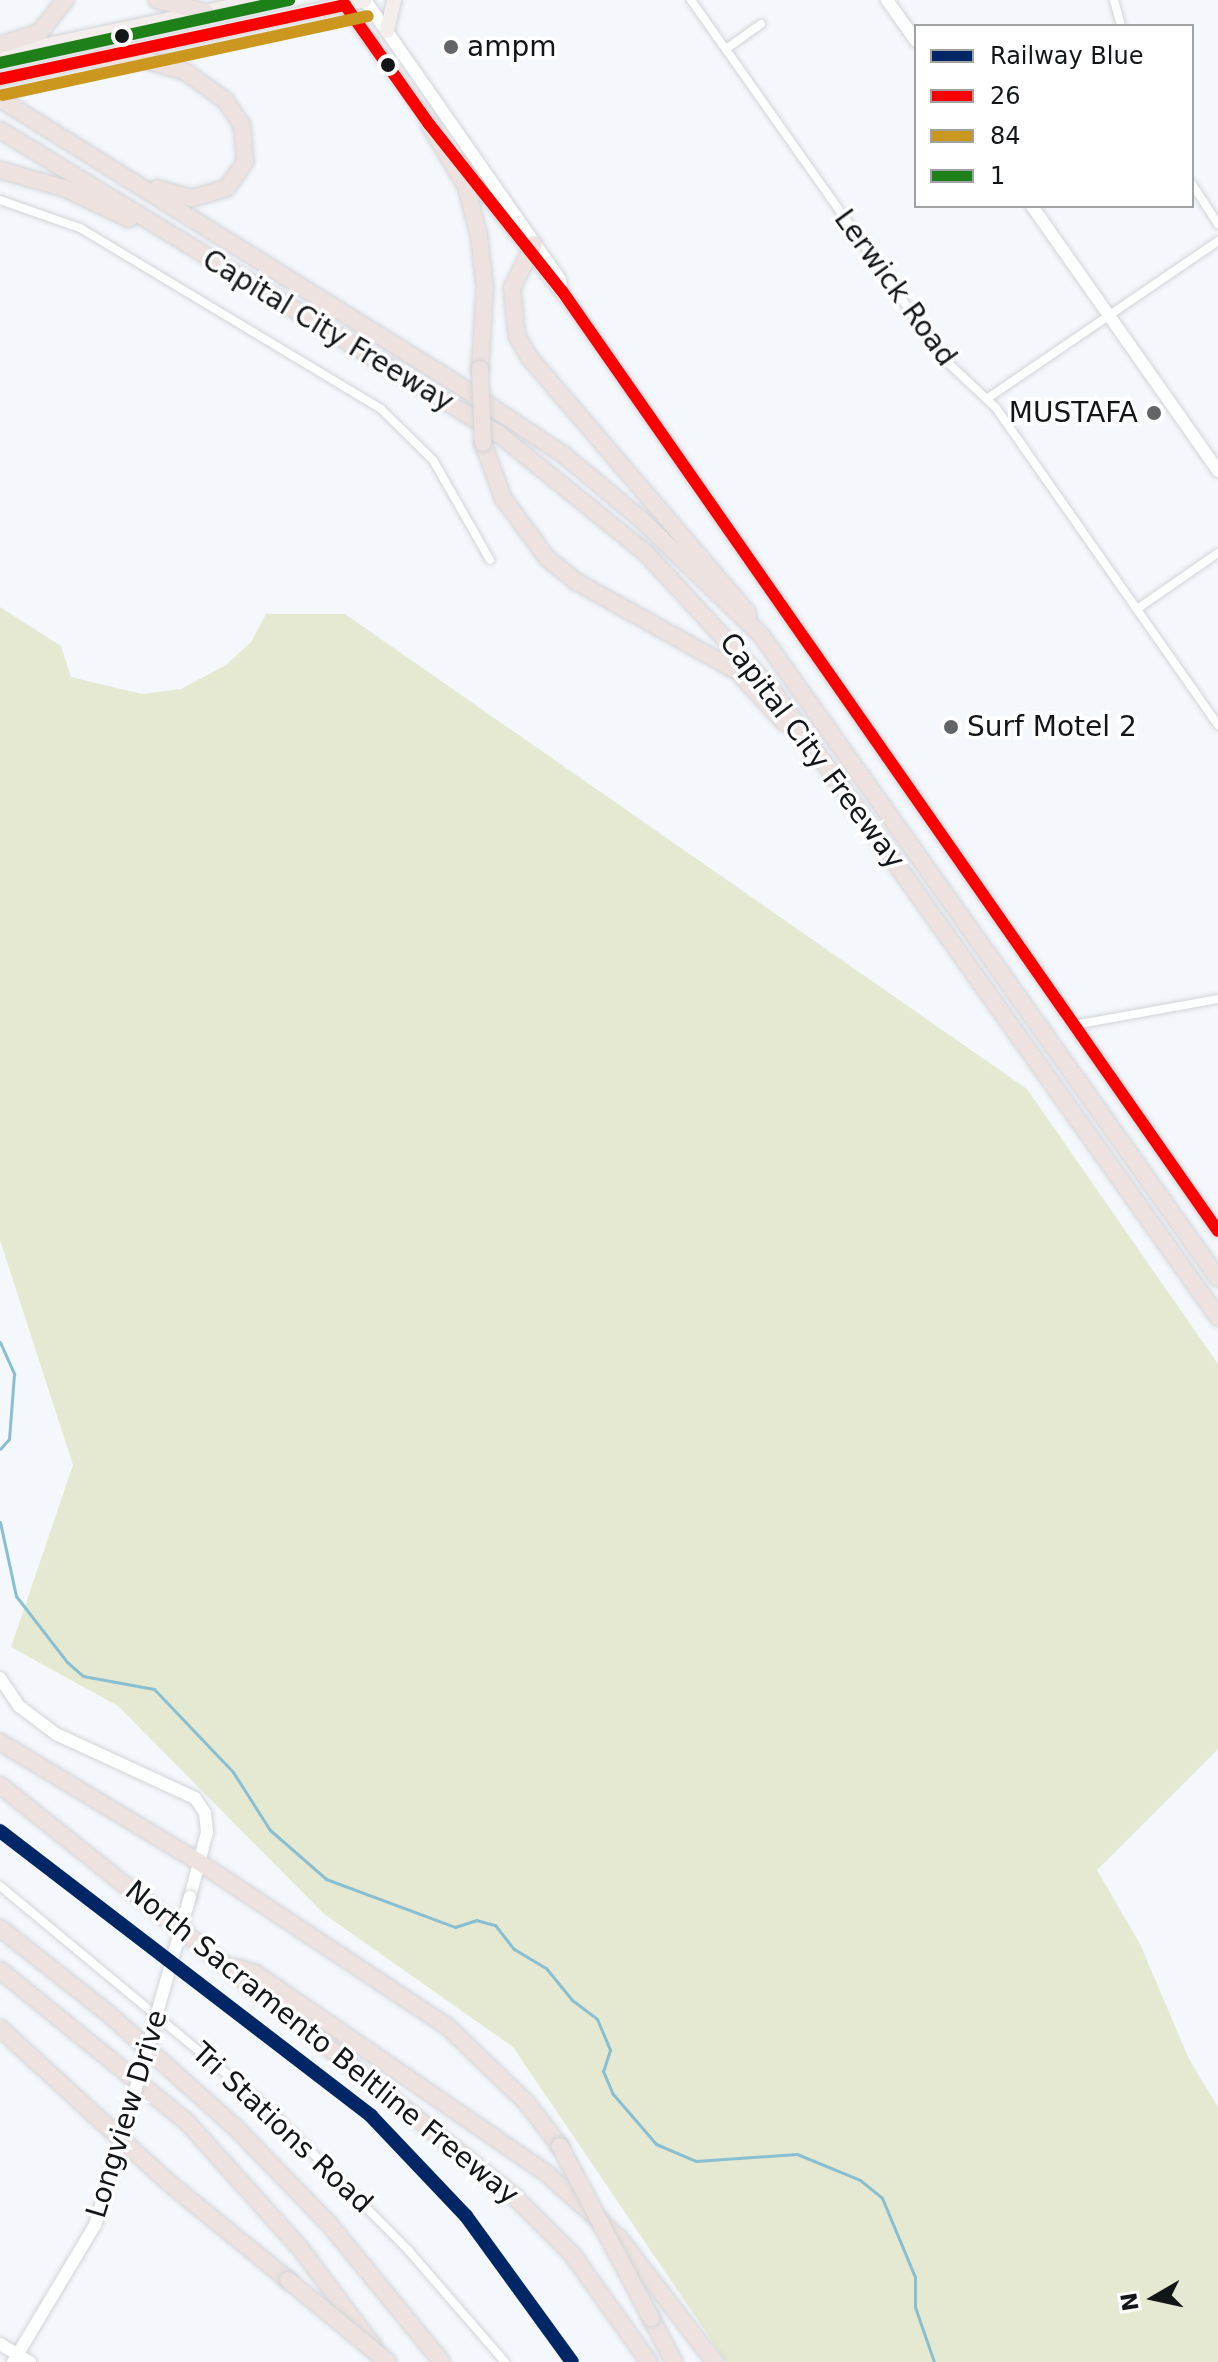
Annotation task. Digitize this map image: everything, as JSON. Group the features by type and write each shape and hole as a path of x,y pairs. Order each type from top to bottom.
{"highway":[{"path":"0,45 40,32 65,0"},
{"path":"157,0 206,12"},
{"path":"92,59 145,60 186,72 225,100 245,134 245,162 234,181 218,193 176,195 125,176"},
{"name":"Capital City Freeway","path":"0,99 564,455 643,521 761,635 1218,1278"},
{"path":"429,124 466,186 479,236 485,287 480,369 483,443 503,498 547,558 577,582 737,671 864,816"},
{"name":"Capital City Freeway","path":"0,130 499,434 574,491 713,620 774,692 864,816 1218,1317"},
{"path":"0,170 64,188 205,256"},
{"path":"531,247 512,288 511,312 529,357 719,573 761,635"},
{"path":"0,1742 199,1862 447,2026 517,2092 560,2146 674,2362"},
{"name":"North Sacramento Beltline Freeway","path":"0,1785 515,2197 572,2254 649,2362"},
{"path":"0,1928 110,2015 238,2130 329,2224 442,2362"},
{"path":"225,1965 255,1973 545,2172 619,2238 715,2362"},
{"path":"0,1970 187,2122 300,2248 387,2362"},
{"path":"0,2028 123,2143 387,2362"}],"main road":[{"path":"0,55 260,0"},
{"path":"0,79 343,2 365,0 531,247 1218,1231"},
{"path":"387,31 394,0"},
{"path":"887,0 914,38"},
{"path":"343,2 429,124 531,247"},
{"path":"1033,208 1218,471"},
{"name":"Longview Drive","path":"0,1678 19,1706 56,1734 195,1798 207,1822 190,1897 123,2143 95,2225 15,2358"},
{"path":"0,2344 15,2358 30,2362"}],"street":[{"name":"Lerwick Road","path":"691,0 944,359 988,398 1218,725"},
{"path":"1114,0 1120,24"},
{"path":"726,49 761,24"},
{"path":"1194,187 1218,224"},
{"path":"0,200 80,228 381,409 439,467 490,560"},
{"path":"988,398 1218,241"},
{"path":"1137,609 1218,553"},
{"path":"1074,1025 1218,999"},
{"name":"Tri Stations Road","path":"0,1886 272,2112 408,2250 505,2362"}],"green space":[{"path":"0,607 61,646 71,677 142,694 181,689 226,665 251,642 266,614 345,614 1027,1089 1218,1364 1218,1749 1097,1870 1140,1944 1189,2059 1218,2107 1218,2362 726,2362 513,2047 324,1914 118,1706 11,1647 73,1465 0,1240"}],"waterway":[{"path":"0,1342 14,1374 9,1439 0,1449"},
{"path":"0,1522 16,1596 67,1662 83,1676 154,1689 233,1772 270,1830 326,1879 455,1927 476,1920 495,1925 514,1949 546,1968 572,2000 597,2019 610,2050 603,2071 613,2094 656,2144 696,2161 797,2154 860,2180 882,2198 915,2277 915,2307 934,2362"}],"rail line":[{"name":"Blue","path":"0,1831 371,2116 466,2216 572,2362"}],"transit line":[{"name":"1","path":"0,63 289,0"},
{"name":"26","path":"0,79 345,5 429,124 562,291 1218,1231"},
{"name":"84","path":"3,95 368,16"}],"place":[{"name":"ampm","path":"451,47"},
{"name":"MUSTAFA","path":"1154,413"},
{"name":"Surf Motel 2","path":"951,727"}]}
